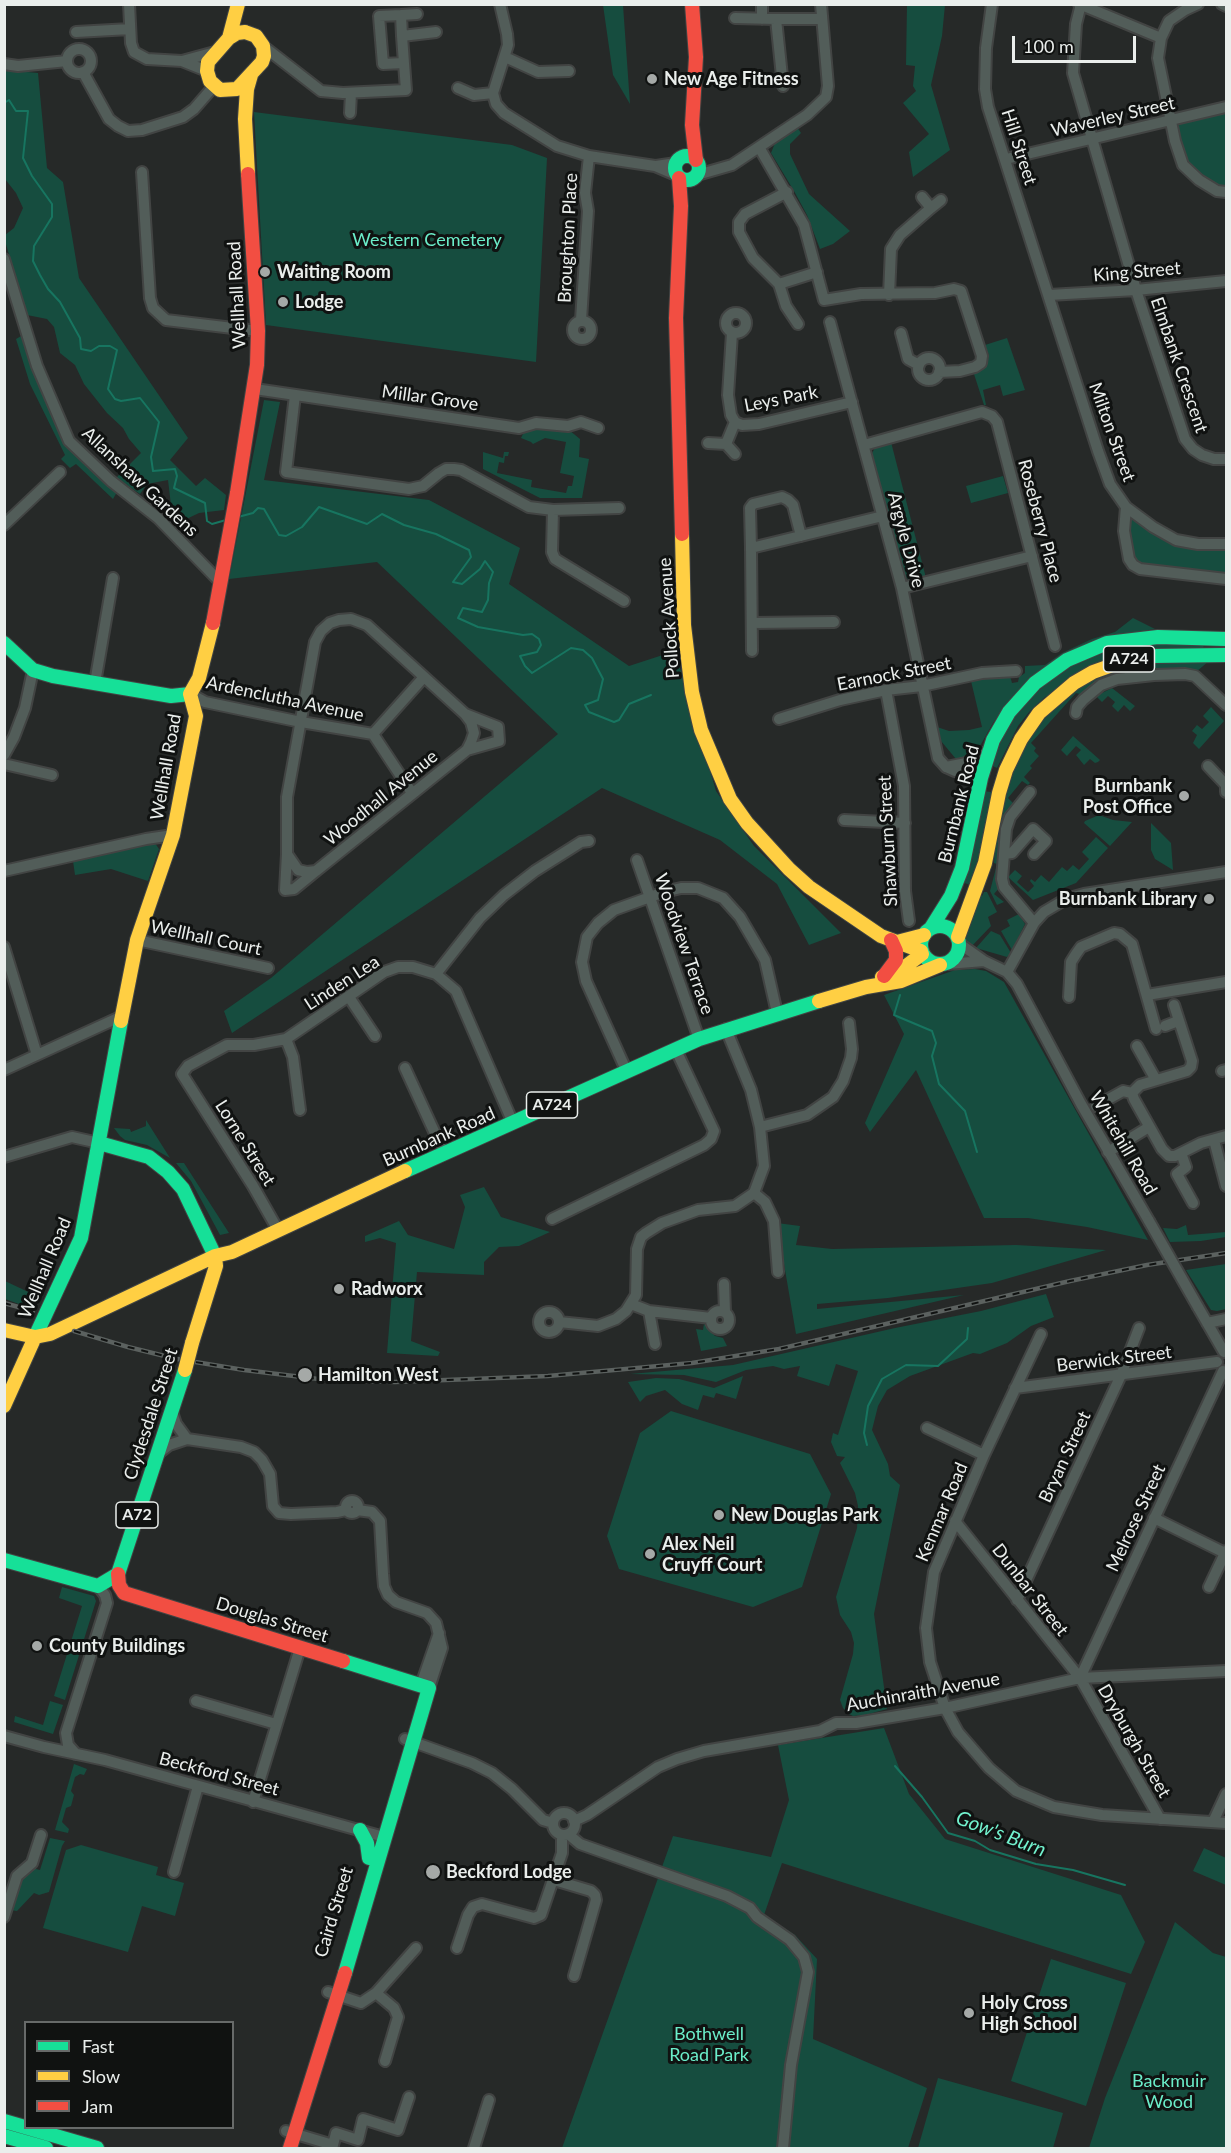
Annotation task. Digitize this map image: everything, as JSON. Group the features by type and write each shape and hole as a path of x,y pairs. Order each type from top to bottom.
{"main road":[{"path":"239,4 252,33 263,46 264,57 237,89 227,91 214,86 207,71 208,62 215,52 237,33 252,33"},
{"path":"229,38 239,4"},
{"name":"Pollock Avenue","path":"681,206 697,169 692,125 696,57 692,4"},
{"name":"Wellhall Road","path":"4,1406 81,1238 92,1193 120,1017 137,940 173,835 196,716 190,694 199,678 221,583 255,389 258,331 245,119 247,89 251,75"},
{"name":"Wellhall Road","path":"227,91 239,104 245,119"},
{"name":"Pollock Avenue","path":"692,125 678,168 681,206 676,318 684,625 692,692 701,730 730,799 771,851 808,887 858,921 922,953"},
{"path":"687,156 697,169 690,180 678,168 687,156"},
{"name":"Burnbank Road","path":"928,932 954,892 962,868 981,778 990,750 1000,726 1025,693 1055,667 1078,654 1107,643 1140,638 1227,639"},
{"path":"4,643 33,669 53,676 171,696 190,694"},
{"name":"Burnbank Road","path":"959,941 985,863 1006,770 1021,739 1039,713 1063,691 1093,672 1117,663 1151,656 1227,655"},
{"path":"981,778 991,777 1006,770"},
{"path":"981,778 992,787 997,803"},
{"path":"884,976 896,960 894,941 928,932 939,926 953,931 959,941"},
{"name":"A724","path":"922,953 921,942 928,932"},
{"name":"A724","path":"944,964 956,956 959,941"},
{"path":"922,953 930,962 944,964"},
{"name":"Burnbank Road","path":"866,987 906,966 922,953"},
{"name":"Burnbank Road","path":"35,1337 50,1334 87,1318 214,1256 232,1252 444,1153 699,1040 726,1029 866,987 901,981 944,964"},
{"path":"99,1143 149,1157 168,1172 183,1189 214,1256"},
{"name":"Clydesdale Street","path":"209,1292 232,1252"},
{"name":"Clydesdale Street","path":"118,1574 209,1292 216,1266 214,1256"},
{"name":"A724","path":"4,1330 35,1337"},
{"path":"4,1560 98,1586 118,1574 119,1585 124,1593"},
{"name":"Douglas Street","path":"124,1593 425,1687"},
{"name":"Caird Street","path":"281,2148 290,2132 425,1687"},
{"path":"360,1830 369,1858"},
{"name":"Caird Street","path":"333,1994 369,1858 380,1836"},
{"path":"4,2121 24,2127"},
{"path":"32,2129 97,2148"},
{"name":"Caird Street","path":"290,2132 290,2148"},
{"path":"4,2136 46,2148"}],"street":[{"path":"129,4 131,43 134,52 141,57 182,61 207,71"},
{"path":"500,4 507,34 505,57 493,93 496,104 504,113 557,146 589,156 678,168"},
{"path":"762,4 762,19"},
{"path":"697,169 717,171 732,165 807,115 826,97 828,86 821,4"},
{"name":"Hill Street","path":"992,4 986,48 985,89 988,107 1049,295"},
{"path":"1198,4 1170,21 1161,38 1158,58 1170,121 1183,165 1199,180 1217,191 1227,192"},
{"path":"1222,4 1227,6"},
{"path":"1080,5 1161,38"},
{"name":"Elmbank Crescent","path":"1080,5 1076,24 1073,73 1136,290 1185,439 1202,455 1214,459 1227,459"},
{"path":"404,63 383,64 379,10 401,15 417,14"},
{"path":"263,46 321,91 351,93 406,90 401,15"},
{"path":"735,18 821,19"},
{"path":"776,20 783,86"},
{"path":"76,32 130,29"},
{"path":"402,36 436,32"},
{"path":"67,61 73,51 84,50 90,56 91,64 83,72"},
{"path":"182,61 215,52"},
{"path":"505,57 538,72 569,71"},
{"path":"552,59 553,72"},
{"path":"4,64 18,66 67,61"},
{"path":"67,61 72,71 83,72"},
{"path":"262,62 276,62 293,68"},
{"path":"83,72 109,119 128,131 142,130 183,117 194,109 214,86"},
{"path":"458,88 474,95 493,93"},
{"path":"350,113 351,93"},
{"name":"Waverley Street","path":"1006,159 1227,107"},
{"path":"759,147 804,225 824,300 861,294 889,295 961,291 982,356 981,363 975,368 939,372 938,363 932,359 926,359 920,365 908,359 901,333"},
{"name":"Broughton Place","path":"581,320 588,211 585,192 589,156"},
{"path":"142,172 150,298 153,308 166,320 258,331"},
{"path":"787,192 745,214 739,222 739,232 753,258 779,284 786,306 798,324"},
{"path":"922,197 931,208"},
{"path":"889,295 891,249 900,235 941,200"},
{"name":"Allanshaw Gardens","path":"4,259 37,366 69,441 111,481 158,518 221,583"},
{"path":"779,284 817,272"},
{"name":"King Street","path":"1049,295 1136,290 1227,280"},
{"name":"Milton Street","path":"1049,295 1098,451 1110,484 1126,507 1153,527 1176,540 1198,544 1227,544"},
{"name":"Argyle Drive","path":"830,322 902,588 935,747 938,758 946,767"},
{"name":"Leys Park","path":"732,333 728,395 731,415 735,422 742,425 759,423 852,402"},
{"name":"Millar Grove","path":"255,389 519,428 536,423 568,426 581,422 598,428"},
{"path":"295,395 286,472 409,489 423,486 446,469 454,469 528,507 553,510 619,507"},
{"name":"Roseberry Place","path":"864,445 982,412 992,416 997,422 1055,646"},
{"path":"726,444 735,422"},
{"path":"708,443 726,444 735,454"},
{"path":"4,525 60,472"},
{"path":"752,651 750,508 753,504 782,497 788,500 793,505 801,536"},
{"path":"1126,507 1124,531 1129,559 1133,565 1140,569 1227,579"},
{"path":"601,508 601,520"},
{"path":"553,510 552,552 555,559 624,601"},
{"path":"752,548 883,516"},
{"path":"902,588 1032,556"},
{"path":"94,683 113,578"},
{"path":"605,590 613,579"},
{"path":"753,623 829,618"},
{"path":"289,859 287,797 300,722 315,642 321,631 330,623 351,619 367,625 465,714 471,722 474,733 466,750"},
{"path":"4,755 15,738 25,708 33,669"},
{"name":"Earnock Street","path":"779,718 840,700 886,690 922,686 982,673 1016,670"},
{"path":"1076,713 1077,707 1083,700 1101,685 1117,679 1185,674 1198,678 1227,705"},
{"path":"412,793 373,734 424,677"},
{"name":"Shawburn Street","path":"886,690 904,786 906,823 904,891 909,921"},
{"name":"Ardenclutha Avenue","path":"190,694 205,702 300,722 373,734"},
{"name":"Woodhall Avenue","path":"289,859 285,890 294,890 466,750 499,741 498,727 465,714"},
{"path":"946,767 966,763 990,750"},
{"path":"4,764 52,775"},
{"path":"1208,766 1226,785 1227,792"},
{"path":"946,767 981,778"},
{"path":"1030,792 1010,817 1006,829 1002,879 1004,887 1034,923"},
{"path":"844,820 906,823"},
{"path":"1004,854 1012,852 1033,829 1046,841 1034,854"},
{"path":"4,871 173,835"},
{"path":"436,974 480,918 504,895 535,870 581,842 589,841"},
{"name":"Woodhall Avenue","path":"289,859 298,870 316,871"},
{"name":"Woodview Terrace","path":"637,860 699,1040"},
{"path":"959,941 984,961 1007,972 1034,923 1044,912 1066,899 1084,894 1227,872"},
{"path":"627,1072 586,981 582,962 587,937 598,922 614,910 681,888 698,888 723,898 740,917 765,960 777,1013"},
{"path":"1069,997 1071,962 1081,947 1114,933 1120,934 1132,944 1147,995 1161,1028 1178,1021"},
{"name":"Wellhall Court","path":"137,940 268,968"},
{"path":"4,946 37,1055"},
{"path":"944,964 984,961"},
{"name":"Linden Lea","path":"182,1074 188,1066 227,1045 255,1045 286,1039 384,972 398,967 413,967 436,974 456,991 513,1123"},
{"name":"Whitehill Road","path":"1007,972 1017,984 1108,1152 1207,1323 1223,1362"},
{"path":"1147,995 1227,982"},
{"path":"349,997 375,1036"},
{"path":"1132,1093 1140,1085 1187,1071 1191,1067 1192,1061 1174,1005"},
{"path":"4,1070 120,1017"},
{"path":"760,1126 807,1115 833,1097 843,1081 851,1058 849,1023"},
{"path":"558,1322 598,1326 616,1319 631,1304 636,1294 637,1249 641,1238 646,1233 662,1223 698,1210 735,1206 754,1193 764,1166 760,1126 751,1090 726,1029"},
{"path":"286,1039 293,1057 300,1110"},
{"path":"1137,1046 1156,1080"},
{"path":"552,1219 704,1145 711,1139 714,1131 676,1050"},
{"path":"405,1068 444,1153"},
{"name":"Lorne Street","path":"182,1074 278,1230"},
{"path":"1096,1106 1123,1091 1132,1093"},
{"path":"1132,1093 1149,1127 1169,1156 1175,1156 1201,1143 1227,1136"},
{"path":"1108,1152 1149,1127"},
{"path":"4,1157 72,1137 99,1143"},
{"path":"1214,1140 1227,1186"},
{"path":"1181,1153 1186,1167 1177,1174 1193,1203"},
{"path":"754,1193 765,1202 774,1221 778,1272"},
{"path":"711,1318 714,1327 722,1329 729,1322 729,1317 725,1312 724,1284"},
{"path":"631,1304 649,1311 711,1318"},
{"path":"649,1311 655,1344"},
{"path":"711,1318 717,1311 725,1312"},
{"path":"1207,1323 1227,1318"},
{"name":"Bryan Street","path":"1017,1600 1121,1375 1139,1328"},
{"name":"Kenmar Road","path":"1041,1334 984,1455 934,1572 926,1628 930,1662 945,1708 958,1732 976,1756 1016,1791 1054,1807 1071,1811 1227,1823"},
{"name":"Berwick Street","path":"1016,1388 1223,1362"},
{"name":"Melrose Street","path":"1080,1678 1223,1362"},
{"path":"172,1409 176,1424 187,1439"},
{"path":"927,1428 984,1455"},
{"path":"156,1456 168,1444 187,1439 241,1447 254,1452 267,1465 273,1506 279,1513 352,1510 372,1512 380,1521 384,1586 388,1595 396,1602 431,1616 440,1633 425,1687"},
{"path":"1154,1518 1226,1552 1209,1587"},
{"name":"Dunbar Street","path":"955,1521 1080,1678"},
{"path":"44,1747 58,1743 66,1733 108,1603 98,1586"},
{"path":"108,1603 124,1593"},
{"path":"253,1802 300,1648"},
{"name":"Auchinraith Avenue","path":"574,1821 587,1815 646,1774 677,1758 704,1751 820,1731 836,1723 856,1723 945,1708 1080,1678 1227,1671"},
{"name":"Dryburgh Street","path":"1080,1678 1160,1819"},
{"path":"195,1701 276,1724"},
{"path":"66,1733 68,1745 76,1754"},
{"name":"Beckford Street","path":"4,1736 380,1836"},
{"path":"409,1741 472,1763 492,1773 543,1820 553,1823"},
{"path":"174,1872 198,1786"},
{"path":"1213,1822 1227,1794"},
{"path":"457,1948 468,1914 473,1907 482,1904 537,1917 543,1912 562,1853 565,1834 573,1828 574,1821 569,1815 562,1814 557,1816 553,1823 556,1832 565,1834 580,1844 727,1896 750,1908 757,1917 790,1940 804,1957 808,1972 791,2065 783,2148"},
{"path":"4,1917 17,1876 32,1863 41,1835"},
{"path":"554,1880 591,1891 596,1895 574,1976"},
{"path":"333,1994 361,2002 376,1993 416,1948"},
{"path":"376,1993 394,2008 398,2016 385,2061"},
{"path":"290,2132 333,2145 336,2133 357,2139 363,2119 398,2130 409,2097"},
{"path":"474,2148 489,2100"}],"green space":[{"path":"603,5 623,5 630,104 613,75"},
{"path":"907,5 945,5 942,36 931,85 950,150 913,177 909,152 929,134 903,103 916,91 913,86 915,66 906,65"},
{"path":"4,70 38,73 47,168 63,182 79,278 188,438 170,460 196,486 205,478 226,495 224,510 199,513 176,524 173,522 168,480 147,484 140,494 116,478 141,453 123,428 107,413 84,384 75,365 60,353 54,327 47,319 27,315 5,241 5,235 14,228 23,208 16,193 5,179"},
{"path":"1226,107 1226,192 1183,165 1170,121"},
{"name":"Western Cemetery","path":"254,112 512,145 547,158 536,362 266,325"},
{"path":"797,127 801,133 790,144 790,154 809,194 850,231 833,244 820,249 807,215 771,153 775,143"},
{"path":"23,335 66,442 107,486 117,492 113,499 76,464 70,468 61,459 65,455 30,384 16,339"},
{"path":"1007,338 1025,390 1003,396 1000,385 983,390 986,405 984,405 974,374 986,367 989,355 985,345"},
{"path":"264,400 280,402 264,480 429,500 520,548 509,584 629,666 675,651 716,791 754,846 841,933 809,945 777,884 720,840 602,788 232,1033 224,1011 271,978 558,734 377,562 229,579"},
{"path":"535,425 569,430 580,439 579,457 589,459 582,498 540,498 483,469 483,452 503,458 504,452 509,452 508,456 505,456 504,463 499,462 497,473 532,480 531,487 566,493 568,486 572,486 574,476 560,473 566,442 545,438 533,444 521,438"},
{"path":"891,442 926,578 914,581 909,580 902,573 873,460 872,453 875,448"},
{"path":"1003,476 1008,493 971,503 966,486"},
{"path":"1126,507 1176,540 1226,544 1226,579 1140,569 1129,559"},
{"path":"1133,618 1155,629 1112,637 1001,712 976,753 960,760 956,759 941,741 935,728 937,727 949,731 982,727 971,681 1001,674 1010,676 1012,683 1018,682 1019,677 1025,673 1025,666 1045,665 1062,653 1092,639 1115,632"},
{"path":"1204,643 1203,650 1173,650 1045,697 1018,726 997,768 990,765 1013,715 1062,668 1119,646"},
{"path":"1209,661 1196,672 1186,670 1127,673 1083,695 1076,693 1031,743 1039,756 1024,777 1030,783 1028,785 1022,781 1008,798 1014,804 999,888 994,894 1004,902 997,905 990,891 997,864 994,863 995,839 1011,770 1036,726 1077,687 1129,665"},
{"path":"1112,688 1135,706 1130,711 1124,705 1118,712 1112,706 1115,702 1108,696 1102,702 1096,696"},
{"path":"1211,707 1224,721 1199,749 1193,743 1197,735 1192,731 1197,725 1202,729 1209,722 1203,716"},
{"path":"1073,736 1100,760 1095,763 1090,759 1084,765 1076,755 1081,750 1076,746 1067,756 1061,750"},
{"path":"983,791 991,792 992,795 973,886 962,882"},
{"path":"1099,815 1113,820 1132,822 1110,846 1084,823"},
{"path":"1151,823 1171,843 1173,870 1155,859 1151,850"},
{"path":"1096,837 1108,848 1076,883 1033,900 1008,877 1015,870 1022,876 1017,882 1028,892 1034,886 1031,879 1035,882 1041,875 1049,882 1062,867 1067,871 1073,865 1079,870 1089,859 1082,852"},
{"path":"153,840 159,849 148,881 111,869 75,875 73,861"},
{"path":"987,892 997,912 988,917 991,926 970,948 965,940 980,896"},
{"path":"1019,914 1025,924 1012,950 1001,931 1010,926 1007,920"},
{"path":"991,931 1000,935 1011,953 1007,957 976,948"},
{"path":"955,970 986,971 1004,982 1148,1240 1028,1218 984,1218 916,1070 870,1132 865,1123 904,1034 884,995"},
{"path":"146,1120 170,1158 147,1145 125,1140 114,1128 130,1129 131,1132 146,1126"},
{"path":"176,1163 184,1163 229,1233 220,1235 191,1181"},
{"path":"484,1187 501,1217 550,1232 519,1246 499,1247 484,1262 484,1275 417,1272 411,1341 440,1352 438,1356 387,1353 396,1243 380,1238 365,1242 365,1236 399,1221 408,1235 454,1249 465,1207 460,1195"},
{"path":"777,1223 800,1226 796,1245 832,1249 1016,1245 1106,1250 992,1283 888,1298 817,1304 817,1309 964,1295 796,1334"},
{"path":"1186,1225 1188,1235 1226,1232 1226,1237 1170,1242 1163,1228 1177,1229"},
{"path":"1226,1264 1226,1309 1211,1310 1186,1270"},
{"path":"5,1281 39,1297 33,1309 5,1299"},
{"path":"1046,1294 1054,1317 1031,1326 1007,1343 910,1376 887,1390 878,1406 872,1430 888,1464 890,1476 900,1485 874,1614 887,1709 853,1716 843,1708 840,1700 854,1643 851,1632 840,1615 836,1597 857,1528 858,1506 855,1493 840,1463 845,1457 837,1456 831,1442 833,1433 838,1435 858,1371 836,1364 829,1386 797,1376 800,1366 784,1369 773,1366 746,1370 716,1382 684,1375 630,1374 733,1365 981,1311"},
{"path":"704,1324 715,1336 723,1338 727,1346 701,1351 696,1329 703,1330"},
{"path":"743,1376 736,1399 716,1393 714,1398 703,1395 698,1410 682,1404 665,1390 646,1396 640,1402 628,1382 656,1378 679,1379 714,1388"},
{"name":"New Douglas Park","path":"671,1411 810,1454 831,1494 802,1587 753,1607 619,1569 607,1536 640,1433"},
{"path":"62,1587 94,1596 96,1601 65,1700 54,1696 82,1606 59,1598"},
{"path":"50,1701 63,1705 53,1734 14,1722 15,1716 43,1725"},
{"name":"Bothwell Road Park","path":"884,1728 909,1794 945,1839 1121,1895 1145,1942 1131,1974 782,1863 764,1915 795,1935 817,1959 813,2039 927,2088 908,2148 562,2148 673,1836 771,1857 789,1800 778,1745"},
{"path":"74,1764 87,1769 84,1775 80,1774 75,1777 71,1791 74,1795 71,1806 66,1808 62,1822 69,1829 68,1833 55,1830"},
{"path":"50,1838 65,1841 49,1892 39,1895 34,1893 17,1911 11,1910 20,1878 32,1868 40,1870"},
{"path":"81,1845 158,1867 156,1875 184,1883 175,1916 142,1906 128,1952 43,1928 66,1850"},
{"path":"1204,1848 1226,1858 1226,1885 1193,1871"},
{"name":"Backmuir Wood","path":"1175,1922 1213,1953 1226,1957 1226,2148 1089,2148 1105,2098"},
{"path":"1051,1959 1126,1983 1086,2106 1011,2081"},
{"path":"938,2078 1063,2113 1053,2148 918,2148"}],"waterway":[{"path":"4,103 9,100 16,111 28,111 23,158 32,176 52,204 52,217 34,246 33,261 40,275 48,289 60,302 80,338 81,349 91,351 99,346 110,346 117,350 108,389 115,399 121,401 140,398 159,422 151,457 153,471 175,469 177,476 174,488 205,503 207,521 212,524 226,520"},
{"path":"238,517 253,513 258,508 264,509 279,535 286,536 302,527 319,507 367,524 382,514 404,525 436,534 469,550 471,557 453,582 462,584 480,569 485,561 493,572 489,583 488,600 482,612 463,608 458,618 478,627 523,635 532,634 539,639 541,645 537,652 520,656 532,673 571,648 583,650 592,658 603,679 598,700 585,705 589,712 614,722 619,720 629,704 651,695"},
{"path":"900,995 894,1015 932,1031 936,1043 932,1056 939,1084 965,1111 977,1152"},
{"path":"867,1445 864,1433 868,1406 882,1379 906,1365 938,1366 967,1339 968,1328"},
{"name":"Gow's Burn","path":"895,1766 922,1797 948,1833 975,1841 990,1850 1036,1864 1073,1870 1125,1885"}],"railway":[{"path":"74,1331 177,1359 327,1380 395,1382 548,1376 692,1363 779,1349 1070,1281 1147,1265 1226,1253"},
{"path":"4,1303 33,1311"}],"traffic: fast":[{"path":"687,156 696,159 699,168 696,177 687,180 678,177 675,168 678,159 687,156"},
{"path":"931,928 951,896 962,868 981,778 993,740 1009,712 1035,683 1067,660 1107,643 1158,637 1226,639"},
{"path":"4,643 33,670 53,676 171,696 190,694"},
{"path":"1121,662 1151,656 1226,655"},
{"path":"940,926 954,931 959,945 954,959 940,964 926,959 921,945 926,931 940,926"},
{"path":"405,1171 699,1039 819,1001"},
{"path":"35,1337 81,1238 121,1021"},
{"path":"99,1143 149,1157 168,1172 183,1189 215,1256"},
{"path":"4,1560 98,1586 118,1574 185,1370"},
{"path":"343,1661 429,1688 345,1973"},
{"path":"360,1830 367,1843 369,1858"},
{"path":"4,2121 24,2127"},
{"path":"32,2129 97,2148"},
{"path":"4,2136 46,2148"}],"traffic: slow":[{"path":"229,38 238,4"},
{"path":"245,32 256,36 263,46 262,62 237,89 220,90 210,81 207,71 208,62 229,38 237,33 245,32"},
{"path":"248,174 245,119 247,89 251,75"},
{"path":"682,534 684,625 692,692 701,730 730,799 747,823 789,869 809,887 881,936 921,951"},
{"path":"121,1021 137,940 173,835 196,716 190,694 199,678 213,623"},
{"path":"958,937 985,863 1006,770 1021,739 1039,713 1074,683 1093,672 1121,662"},
{"path":"897,942 924,935"},
{"path":"882,977 906,966 922,954"},
{"path":"819,1001 866,987 901,981 940,965"},
{"path":"4,1330 35,1337 50,1334 215,1256 232,1252 405,1171"},
{"path":"192,1343 216,1266 215,1256"},
{"path":"4,1406 35,1337"},
{"path":"185,1370 192,1343"}],"traffic: jam":[{"path":"692,4 696,57 692,125 696,160"},
{"path":"213,623 237,493 257,365 258,331 248,174"},
{"path":"679,178 681,206 676,318 682,534"},
{"path":"884,976 896,960 896,951 891,940"},
{"path":"118,1574 119,1585 124,1593 343,1661"},
{"path":"290,2148 345,1973"}],"place":[{"name":"New Age Fitness","path":"652,79"},
{"name":"Waiting Room","path":"265,272"},
{"name":"Lodge","path":"283,302"},
{"name":"Burnbank Post Office","path":"1184,796"},
{"name":"Burnbank Library","path":"1209,899"},
{"name":"Radworx","path":"339,1289"},
{"name":"Hamilton West","path":"305,1375"},
{"name":"New Douglas Park","path":"719,1515"},
{"name":"Alex Neil Cruyff Court","path":"650,1554"},
{"name":"County Buildings","path":"37,1646"},
{"name":"Beckford Lodge","path":"433,1872"},
{"name":"Holy Cross High School","path":"969,2013"}]}
